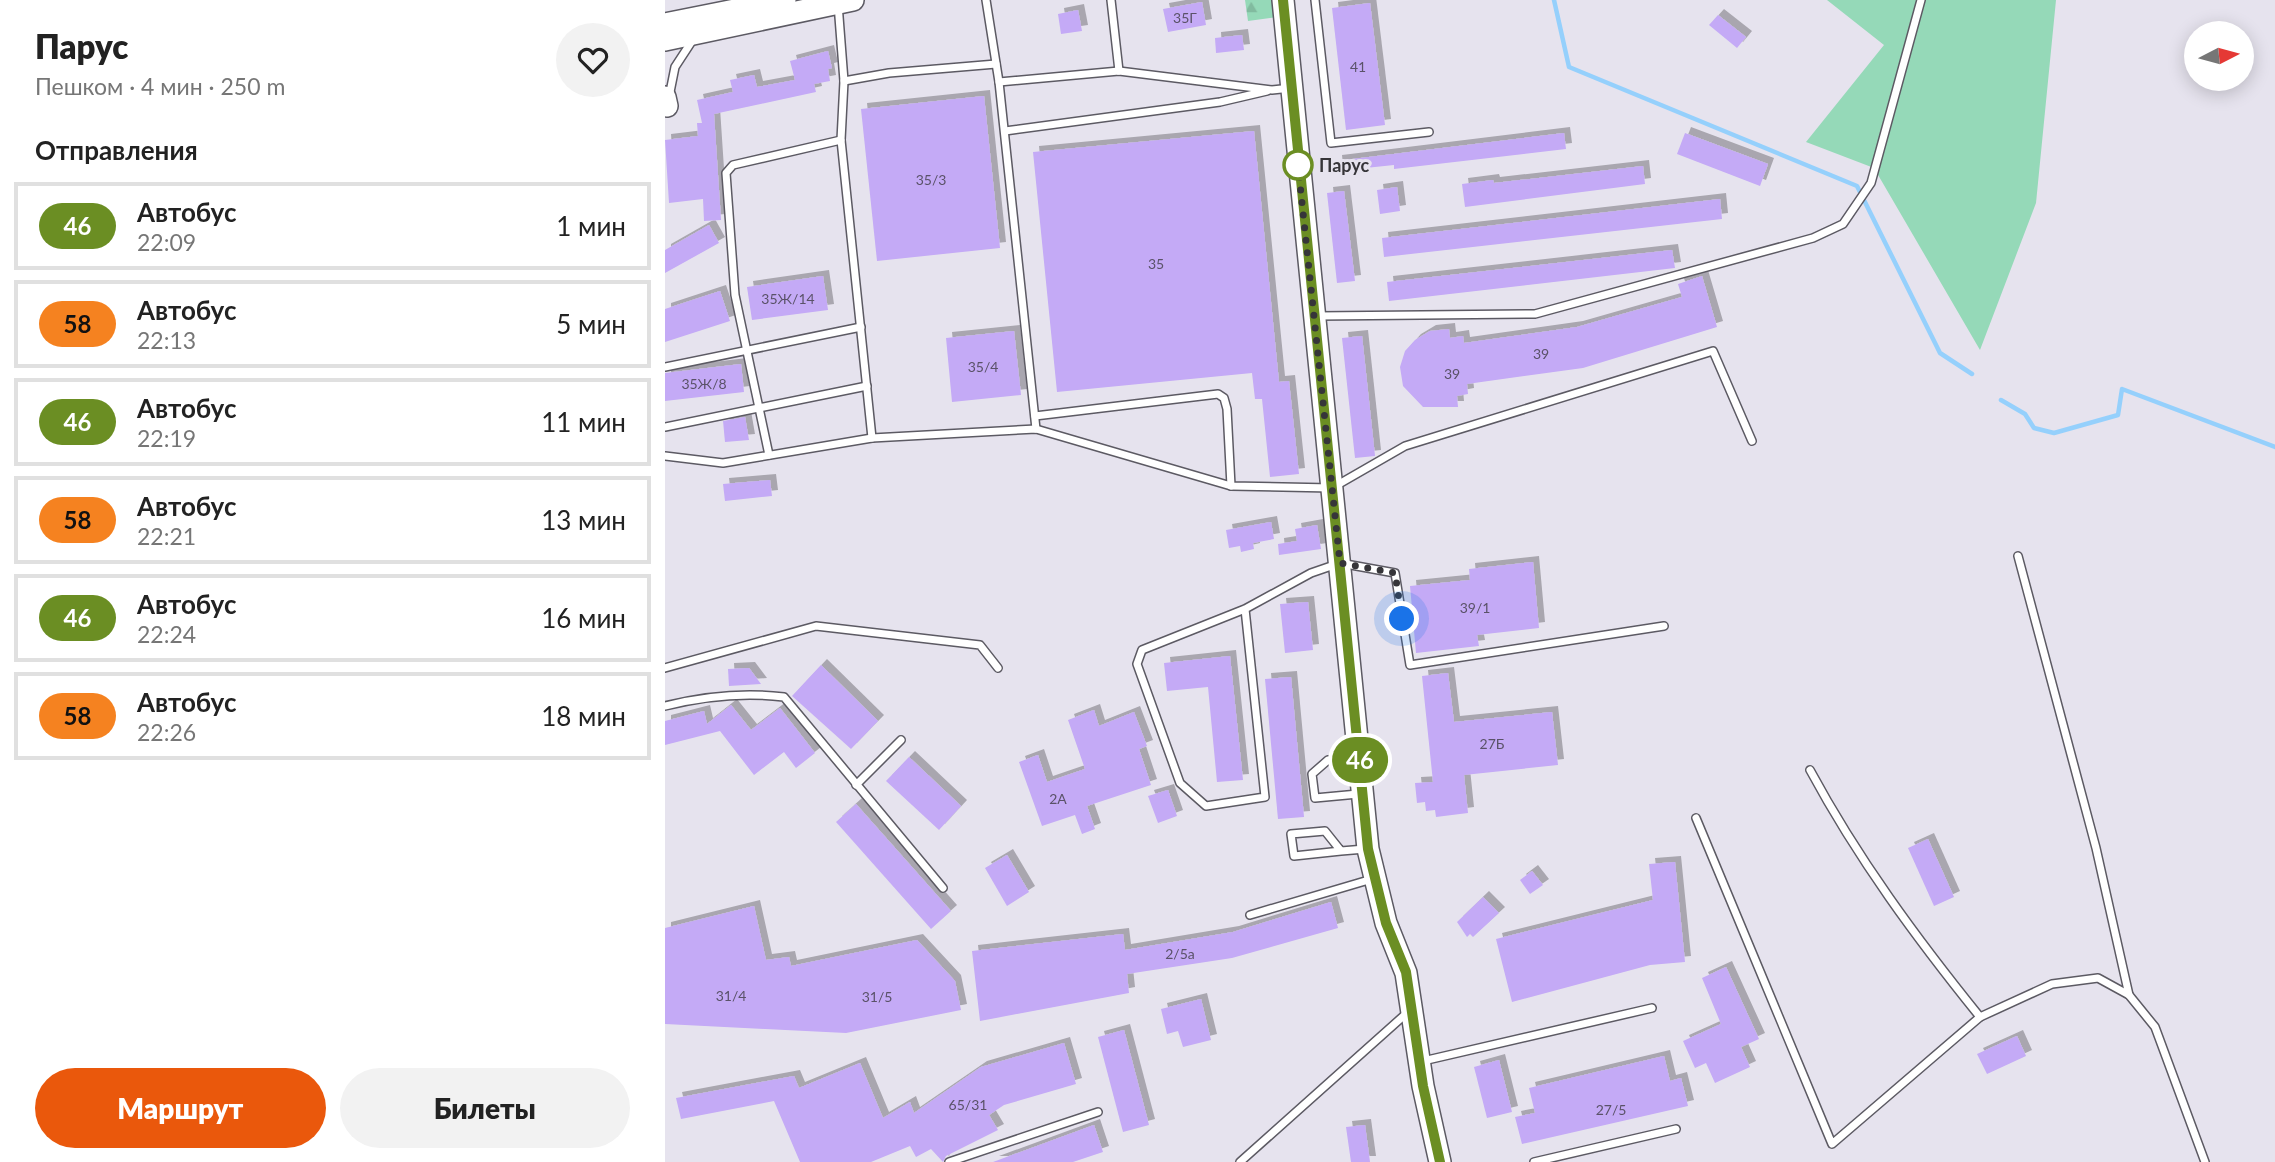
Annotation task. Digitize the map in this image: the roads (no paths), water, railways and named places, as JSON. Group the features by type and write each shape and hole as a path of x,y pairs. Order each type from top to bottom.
{"street":[{"path":"665,24 785,0"},
{"path":"1283,0 1282,89 1314,317 1368,849 1373,878 1406,972 1419,1062 1440,1162"},
{"path":"665,40 845,2"}],"lane":[{"path":"986,0 1005,131 1036,429"},
{"path":"1111,0 1119,71"},
{"path":"1315,0 1331,143 1429,132"},
{"path":"1314,317 1535,314 1814,238 1843,224 1871,183 1921,0"},
{"path":"845,2 841,139 872,438"},
{"path":"666,107 675,66 698,33"},
{"path":"844,81 889,73 996,64"},
{"path":"999,82 1119,71 1282,89"},
{"path":"1005,131 1220,102 1282,89"},
{"path":"769,455 735,295 726,173 733,165 841,139"},
{"path":"665,367 861,327"},
{"path":"665,456 723,463 872,438 1036,429 1231,486 1332,488 1405,446 1713,351 1752,441"},
{"path":"665,427 867,386"},
{"path":"1035,416 1219,394 1224,398 1227,409 1231,486"},
{"path":"2018,556 2097,848 2129,995"},
{"path":"1245,610 1265,797 1206,806 1180,783 1137,664 1142,650 1245,610 1311,573 1340,563 1395,573 1410,665 1664,626"},
{"path":"665,668 816,626 980,645 998,668"},
{"path":"665,706 722,695 757,693 784,697 943,888"},
{"path":"856,785 901,740"},
{"path":"1359,757 1328,760 1313,774 1315,798 1363,793"},
{"path":"1810,770 1837,819 1922,945 1980,1017"},
{"path":"1696,818 1832,1144 1980,1017 2052,984 2098,978 2129,995 2155,1027 2206,1162"},
{"path":"1341,851 1325,831 1291,834 1294,856 1368,849"},
{"path":"1250,915 1373,878"},
{"path":"1419,1062 1652,1008"},
{"path":"1240,1162 1412,1009"},
{"path":"949,1162 1098,1112"},
{"path":"1534,1162 1676,1129"}],"waterway":[{"path":"1554,0 1569,67 1857,186 1940,353 1972,374"},
{"path":"2001,400 2025,414 2034,428 2054,433 2118,415 2122,389 2275,447"}],"place":[{"name":"Парус","path":"1298,165"}]}
